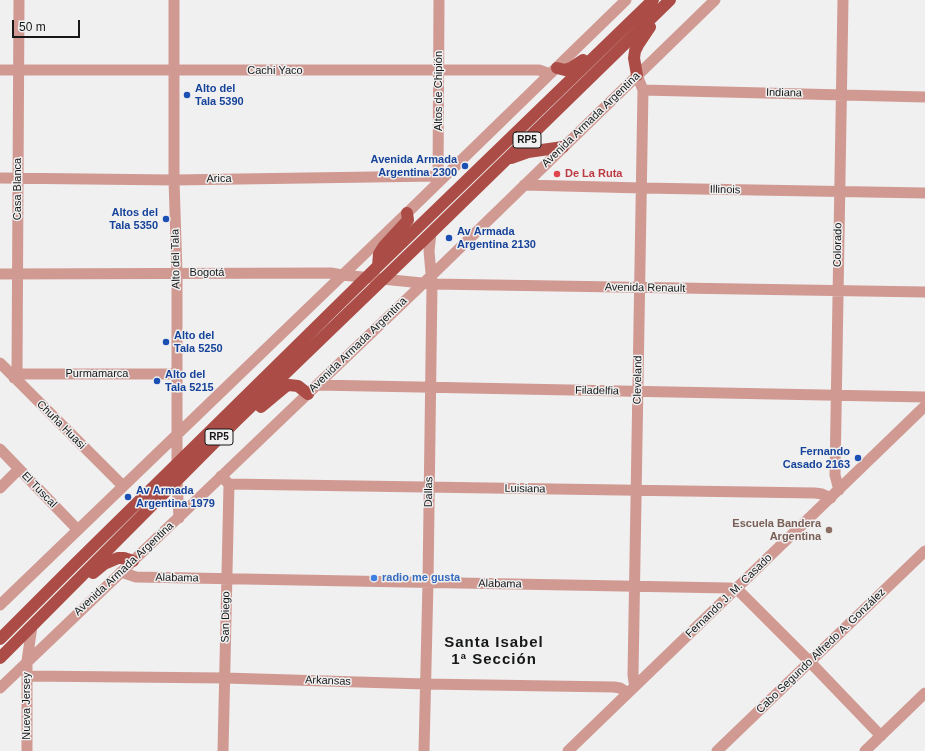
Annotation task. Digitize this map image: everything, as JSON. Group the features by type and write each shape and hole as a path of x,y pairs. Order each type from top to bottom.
{"main road":[{"name":"RP5","path":"0,640 74,565 378,266 653,0"},
{"name":"RP5","path":"0,658 236,421 670,0"},
{"path":"637,75 634,58 635,51 659,11"},
{"path":"554,71 565,70 577,65 611,34 633,19"},
{"path":"504,161 519,154 563,147"},
{"path":"378,266 379,254 384,246 408,220 408,213"},
{"path":"236,421 248,417 284,387 289,385 298,386 308,394"},
{"path":"59,598 70,594 98,568 110,560 124,558 133,561"}],"street":[{"name":"Casa Blanca","path":"15,376 18,178 18,0"},
{"name":"Alto del Tala","path":"174,0 174,180 177,274 177,480 179,518"},
{"name":"Altos de Chipión","path":"438,179 439,0"},
{"path":"0,605 408,213 438,179 554,71 617,5 626,0"},
{"name":"Avenida Armada Argentina","path":"0,688 179,518 225,480 317,385 429,280 714,0"},
{"name":"Colorado","path":"835,494 840,94 843,0"},
{"name":"Cachi Yaco","path":"0,70 554,71"},
{"name":"Cleveland","path":"637,75 643,90 633,676 634,682 637,684"},
{"name":"Indiana","path":"643,90 925,96"},
{"name":"Arica","path":"0,178 174,180 438,179"},
{"name":"Illinois","path":"524,185 925,193"},
{"name":"Dallas","path":"424,751 430,487 431,388 429,251 431,233"},
{"name":"Bogotá","path":"0,274 330,273 342,276 366,278"},
{"name":"Avenida Renault","path":"366,278 640,288 925,292"},
{"name":"Chuña Huasi","path":"0,363 15,376 123,486"},
{"name":"Purmamarca","path":"15,376 177,374"},
{"name":"Filadelfia","path":"317,385 925,397"},
{"name":"Fernando J. M. Casado","path":"568,751 925,406"},
{"name":"El Tuscal","path":"0,449 78,530"},
{"path":"0,488 19,469"},
{"name":"Luisiana","path":"225,480 430,487 835,494"},
{"name":"San Diego","path":"223,751 227,579 225,480"},
{"name":"Cabo Segundo Alfredo A. González","path":"718,751 925,551"},
{"name":"Alabama","path":"121,572 136,577 736,589"},
{"path":"736,589 810,662 881,736"},
{"name":"Nueva Jersey","path":"27,751 27,661 32,626"},
{"name":"Arkansas","path":"27,676 225,678 425,684 614,687 620,688 628,693"},
{"path":"865,751 924,697"}],"place":[{"name":"Alto del Tala 5390","path":"187,95"},
{"name":"Avenida Armada Argentina 2300","path":"465,166"},
{"name":"De La Ruta","path":"557,174"},
{"name":"Altos del Tala 5350","path":"166,219"},
{"name":"Av Armada Argentina 2130","path":"449,238"},
{"name":"Alto del Tala 5250","path":"166,342"},
{"name":"Alto del Tala 5215","path":"157,381"},
{"name":"Fernando Casado 2163","path":"858,458"},
{"name":"Av Armada Argentina 1979","path":"128,497"},
{"name":"Escuela Bandera Argentina","path":"829,530"},
{"name":"radio me gusta","path":"374,578"}],"district":[{"name":"Santa Isabel 1ª Sección","path":"494,652"}]}
